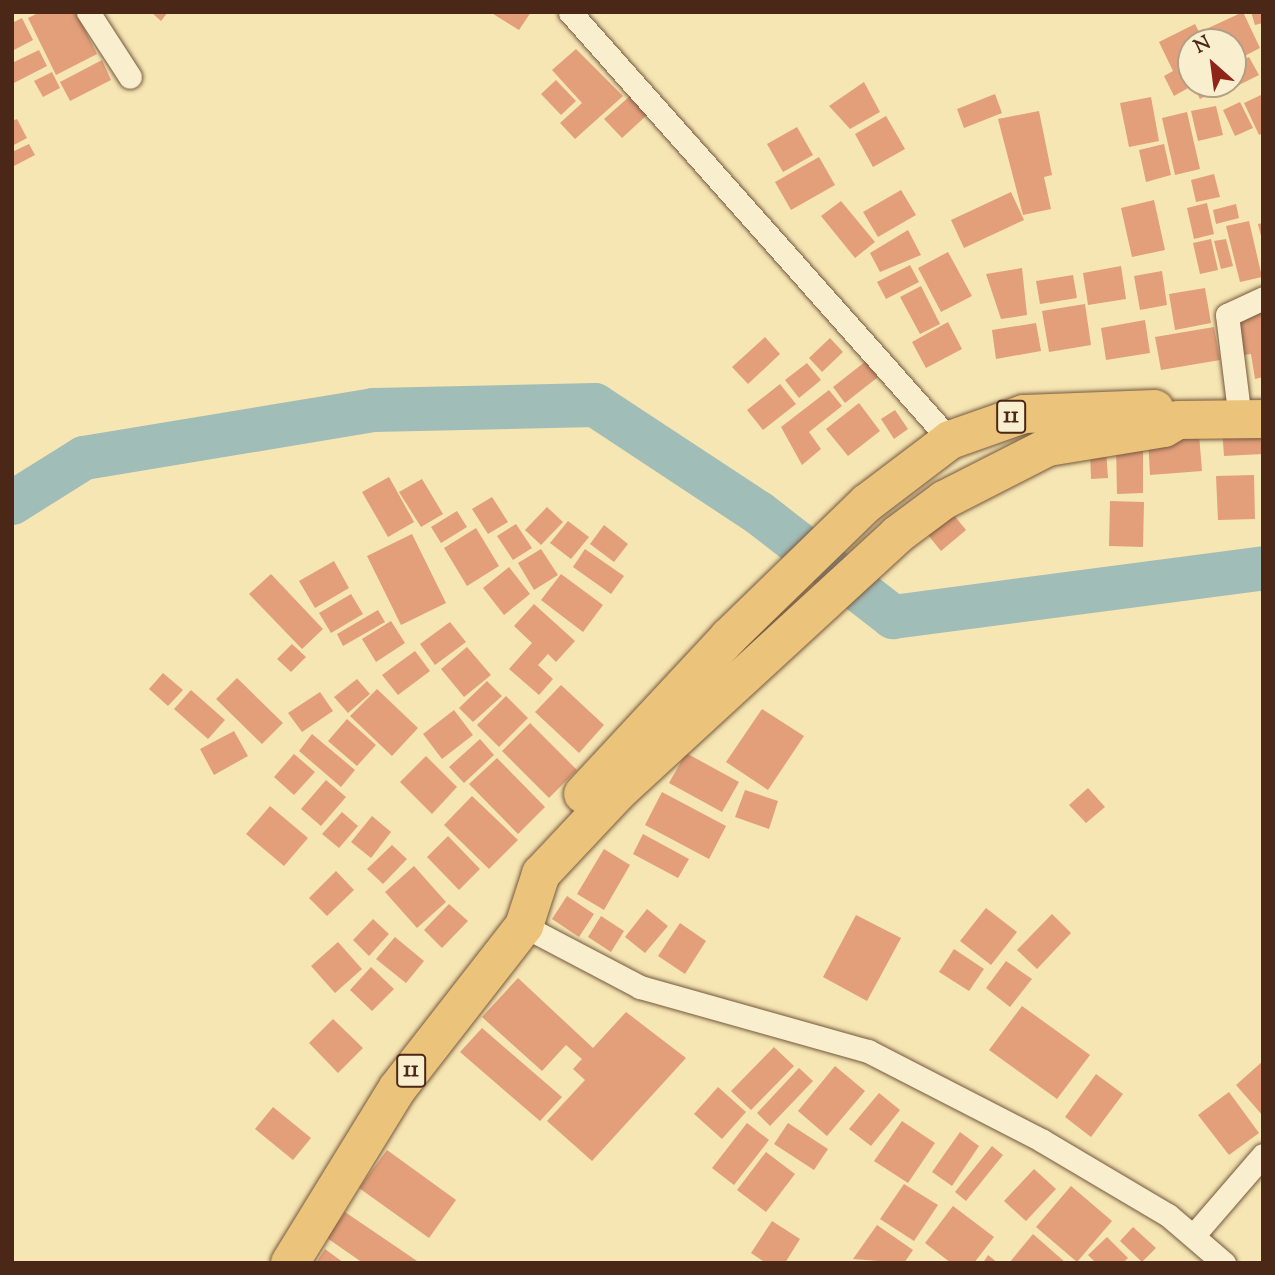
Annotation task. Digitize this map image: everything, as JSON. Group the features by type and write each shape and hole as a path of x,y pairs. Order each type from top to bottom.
{"highway":[{"name":"11","path":"538,886 528,860 729,637 867,503 950,440 1024,414 1163,409 1178,420"},
{"name":"11","path":"289,1263 397,1089 524,926 538,886 565,845 750,667 897,535 944,500 1048,447 1164,428 1178,420 1252,419"}],"street":[{"path":"88,12 130,78"},
{"path":"570,12 950,440"},
{"path":"1252,419 1227,315 1263,298"},
{"path":"524,926 640,987 869,1051 1041,1140 1193,1236 1224,1263"},
{"path":"1193,1236 1263,1155"}],"building":[{"path":"40,12 76,12 97,54 56,75 28,18"},
{"path":"151,12 168,12 161,21"},
{"path":"490,12 531,12 519,30"},
{"path":"1243,12 1260,48 1247,55 1247,28 1208,28"},
{"path":"1251,12 1263,12 1263,23 1255,25"},
{"path":"22,18 33,40 12,51 12,23"},
{"path":"1177,33 1177,94 1174,96 1164,76 1173,71 1159,42"},
{"path":"576,49 623,96 575,139 560,123 582,103 552,70"},
{"path":"39,50 47,66 12,84 12,63"},
{"path":"1249,57 1259,75 1247,81"},
{"path":"102,60 111,80 70,101 60,82"},
{"path":"52,72 60,88 43,97 34,81"},
{"path":"556,80 576,101 561,115 541,94"},
{"path":"864,82 880,112 850,129 829,106"},
{"path":"995,94 1002,113 964,128 957,109"},
{"path":"1261,95 1263,133 1259,135 1244,103"},
{"path":"630,96 647,115 622,138 604,119"},
{"path":"1151,97 1159,141 1129,147 1120,103"},
{"path":"1240,102 1253,128 1235,136 1223,110"},
{"path":"1216,106 1223,135 1198,141 1191,111"},
{"path":"1039,111 1052,175 1044,177 1051,209 1023,215 998,119"},
{"path":"1187,112 1200,169 1175,175 1162,118"},
{"path":"886,116 905,149 873,167 855,134"},
{"path":"17,119 27,138 12,146 12,121"},
{"path":"797,127 813,155 783,172 767,144"},
{"path":"29,144 35,155 12,167 12,152"},
{"path":"1164,144 1171,175 1146,182 1139,150"},
{"path":"819,157 835,185 791,210 775,182"},
{"path":"1214,174 1220,197 1196,202 1191,180"},
{"path":"901,190 916,215 878,237 863,212"},
{"path":"1011,192 1024,220 964,248 951,220"},
{"path":"1154,200 1165,250 1132,257 1121,208"},
{"path":"841,201 875,242 855,258 821,216"},
{"path":"1207,203 1214,234 1194,239 1187,208"},
{"path":"1236,204 1239,218 1216,224 1213,210"},
{"path":"1249,221 1262,277 1240,282 1226,226"},
{"path":"1263,223 1263,240 1262,240 1258,224"},
{"path":"908,230 921,255 880,272 870,253"},
{"path":"1211,239 1218,270 1200,274 1193,243"},
{"path":"1226,239 1233,266 1221,269 1214,241"},
{"path":"948,252 972,296 941,312 918,268"},
{"path":"910,265 919,282 886,299 877,282"},
{"path":"1121,266 1126,299 1088,305 1083,273"},
{"path":"1022,268 1027,315 1001,319 986,274"},
{"path":"1162,271 1167,305 1140,310 1134,276"},
{"path":"1073,275 1077,298 1040,304 1036,281"},
{"path":"921,286 940,324 920,334 900,297"},
{"path":"1205,288 1211,323 1175,330 1169,294"},
{"path":"1085,304 1091,345 1049,352 1042,311"},
{"path":"1263,308 1263,377 1255,379 1251,354 1235,356 1228,314"},
{"path":"1145,320 1150,353 1106,360 1101,328"},
{"path":"948,322 962,349 926,368 912,342"},
{"path":"1036,323 1041,351 996,359 992,330"},
{"path":"1214,327 1220,360 1161,370 1155,337"},
{"path":"765,337 780,354 748,384 732,367"},
{"path":"830,338 843,352 822,372 809,358"},
{"path":"866,361 878,377 845,403 833,387"},
{"path":"807,363 821,380 799,398 785,380"},
{"path":"780,384 796,404 763,430 747,410"},
{"path":"829,390 842,406 809,432 821,449 802,465 781,427"},
{"path":"859,403 880,431 848,456 826,429"},
{"path":"895,410 908,429 894,439 881,419"},
{"path":"1263,427 1263,454 1224,456 1222,429"},
{"path":"1199,434 1202,471 1150,475 1148,438"},
{"path":"1116,445 1143,445 1143,493 1117,494"},
{"path":"1106,450 1108,478 1091,479 1090,451"},
{"path":"1254,475 1255,519 1218,520 1216,476"},
{"path":"389,477 414,522 388,537 362,492"},
{"path":"422,479 443,514 421,527 399,492"},
{"path":"492,497 508,522 488,534 472,509"},
{"path":"1110,501 1144,502 1143,547 1109,546"},
{"path":"547,507 563,522 541,545 525,530"},
{"path":"949,509 966,530 941,551 924,530"},
{"path":"457,511 467,527 441,543 431,527"},
{"path":"568,521 589,537 571,559 550,543"},
{"path":"516,524 532,548 513,560 497,536"},
{"path":"604,525 628,544 614,562 590,544"},
{"path":"476,528 499,566 467,586 444,548"},
{"path":"412,534 446,603 401,625 367,556"},
{"path":"541,549 558,575 534,590 518,563"},
{"path":"585,549 624,576 611,594 573,567"},
{"path":"334,561 349,588 315,608 299,581"},
{"path":"509,567 530,594 504,615 483,588"},
{"path":"271,574 323,629 302,649 249,594"},
{"path":"561,574 603,605 583,632 541,600"},
{"path":"351,594 363,614 331,633 319,613"},
{"path":"534,604 575,641 556,662 548,654 538,665 553,679 539,695 509,669 532,643 514,626"},
{"path":"378,610 385,622 343,646 337,634"},
{"path":"391,621 405,643 376,662 362,639"},
{"path":"450,622 466,642 435,665 420,644"},
{"path":"292,644 306,657 291,672 277,659"},
{"path":"467,647 491,675 464,697 441,669"},
{"path":"415,651 430,671 398,695 382,675"},
{"path":"163,673 183,690 168,706 149,689"},
{"path":"237,678 283,723 262,744 216,699"},
{"path":"357,679 370,694 348,713 334,697"},
{"path":"487,681 502,696 473,722 459,708"},
{"path":"561,685 604,725 579,753 535,712"},
{"path":"377,689 418,728 392,756 350,716"},
{"path":"191,690 225,720 208,739 174,709"},
{"path":"320,692 333,711 302,732 288,713"},
{"path":"506,696 528,718 499,747 477,725"},
{"path":"762,709 804,736 768,790 726,762"},
{"path":"454,710 473,735 442,759 423,734"},
{"path":"347,719 376,745 357,766 328,741"},
{"path":"530,723 577,770 549,798 502,751"},
{"path":"234,731 248,756 214,775 200,749"},
{"path":"312,734 355,770 341,787 299,751"},
{"path":"480,739 494,755 464,783 449,767"},
{"path":"686,753 739,782 722,812 669,783"},
{"path":"294,754 315,772 294,795 274,777"},
{"path":"426,756 457,787 432,814 400,782"},
{"path":"497,758 545,807 518,834 469,784"},
{"path":"326,780 346,797 321,826 301,809"},
{"path":"1088,788 1105,807 1086,823 1069,805"},
{"path":"745,790 778,801 769,829 735,817"},
{"path":"662,792 726,826 709,859 645,825"},
{"path":"472,796 518,840 489,869 444,825"},
{"path":"270,806 308,838 284,866 246,834"},
{"path":"342,812 358,826 339,848 322,834"},
{"path":"372,816 391,832 371,858 351,842"},
{"path":"643,834 689,859 678,878 633,854"},
{"path":"448,836 480,869 459,890 427,857"},
{"path":"392,845 407,859 383,884 367,869"},
{"path":"604,849 630,865 604,910 577,894"},
{"path":"414,866 446,902 417,928 385,892"},
{"path":"336,871 354,890 327,916 309,898"},
{"path":"567,896 594,914 579,937 552,919"},
{"path":"449,904 468,921 442,948 424,930"},
{"path":"986,908 1017,932 991,965 960,941"},
{"path":"647,909 668,926 645,953 625,937"},
{"path":"1052,914 1071,933 1037,969 1017,950"},
{"path":"856,915 901,938 867,1001 823,977"},
{"path":"601,916 624,931 611,952 588,937"},
{"path":"373,919 389,934 369,956 353,940"},
{"path":"680,923 706,941 685,974 658,956"},
{"path":"395,937 424,961 406,983 376,959"},
{"path":"338,942 362,969 335,993 311,966"},
{"path":"954,949 984,969 969,991 939,972"},
{"path":"1006,961 1032,979 1010,1007 986,988"},
{"path":"371,967 394,989 372,1011 350,990"},
{"path":"518,978 593,1048 626,1012 686,1058 592,1161 547,1121 585,1080 573,1069 582,1059 566,1045 542,1071 482,1017"},
{"path":"1022,1006 1090,1055 1057,1099 989,1050"},
{"path":"333,1019 363,1048 338,1073 309,1043"},
{"path":"482,1028 562,1097 540,1121 460,1052"},
{"path":"774,1047 794,1066 751,1110 731,1091"},
{"path":"1263,1061 1263,1116 1236,1085"},
{"path":"835,1066 865,1091 827,1136 798,1111"},
{"path":"799,1068 813,1081 770,1126 757,1113"},
{"path":"1096,1074 1123,1094 1091,1137 1065,1117"},
{"path":"718,1087 746,1112 722,1139 694,1114"},
{"path":"1229,1092 1259,1133 1229,1155 1198,1115"},
{"path":"879,1093 900,1110 871,1146 849,1129"},
{"path":"273,1107 311,1138 293,1160 255,1129"},
{"path":"902,1121 935,1143 908,1183 874,1161"},
{"path":"747,1123 769,1140 734,1185 712,1168"},
{"path":"788,1123 828,1149 814,1170 774,1144"},
{"path":"960,1132 979,1146 952,1186 932,1172"},
{"path":"992,1146 1003,1155 966,1201 955,1192"},
{"path":"387,1150 456,1200 429,1238 359,1188"},
{"path":"766,1152 795,1174 766,1212 737,1190"},
{"path":"1034,1169 1056,1189 1026,1221 1004,1201"},
{"path":"904,1184 938,1205 914,1241 880,1219"},
{"path":"1071,1186 1112,1221 1077,1262 1036,1227"},
{"path":"953,1206 994,1237 974,1263 951,1263 925,1243"},
{"path":"345,1212 420,1263 363,1263 327,1238"},
{"path":"772,1221 800,1239 785,1263 766,1263 751,1253"},
{"path":"877,1225 913,1250 904,1263 853,1259"},
{"path":"1133,1227 1156,1248 1142,1262 1120,1241"},
{"path":"1033,1234 1066,1263 1009,1263"},
{"path":"1107,1237 1128,1258 1123,1263 1096,1263 1088,1255"},
{"path":"325,1249 344,1263 316,1263"},
{"path":"988,1255 998,1263 983,1263"}],"waterway":[{"path":"12,503 84,458 373,410 595,405 759,513 893,617 1263,568"}]}
